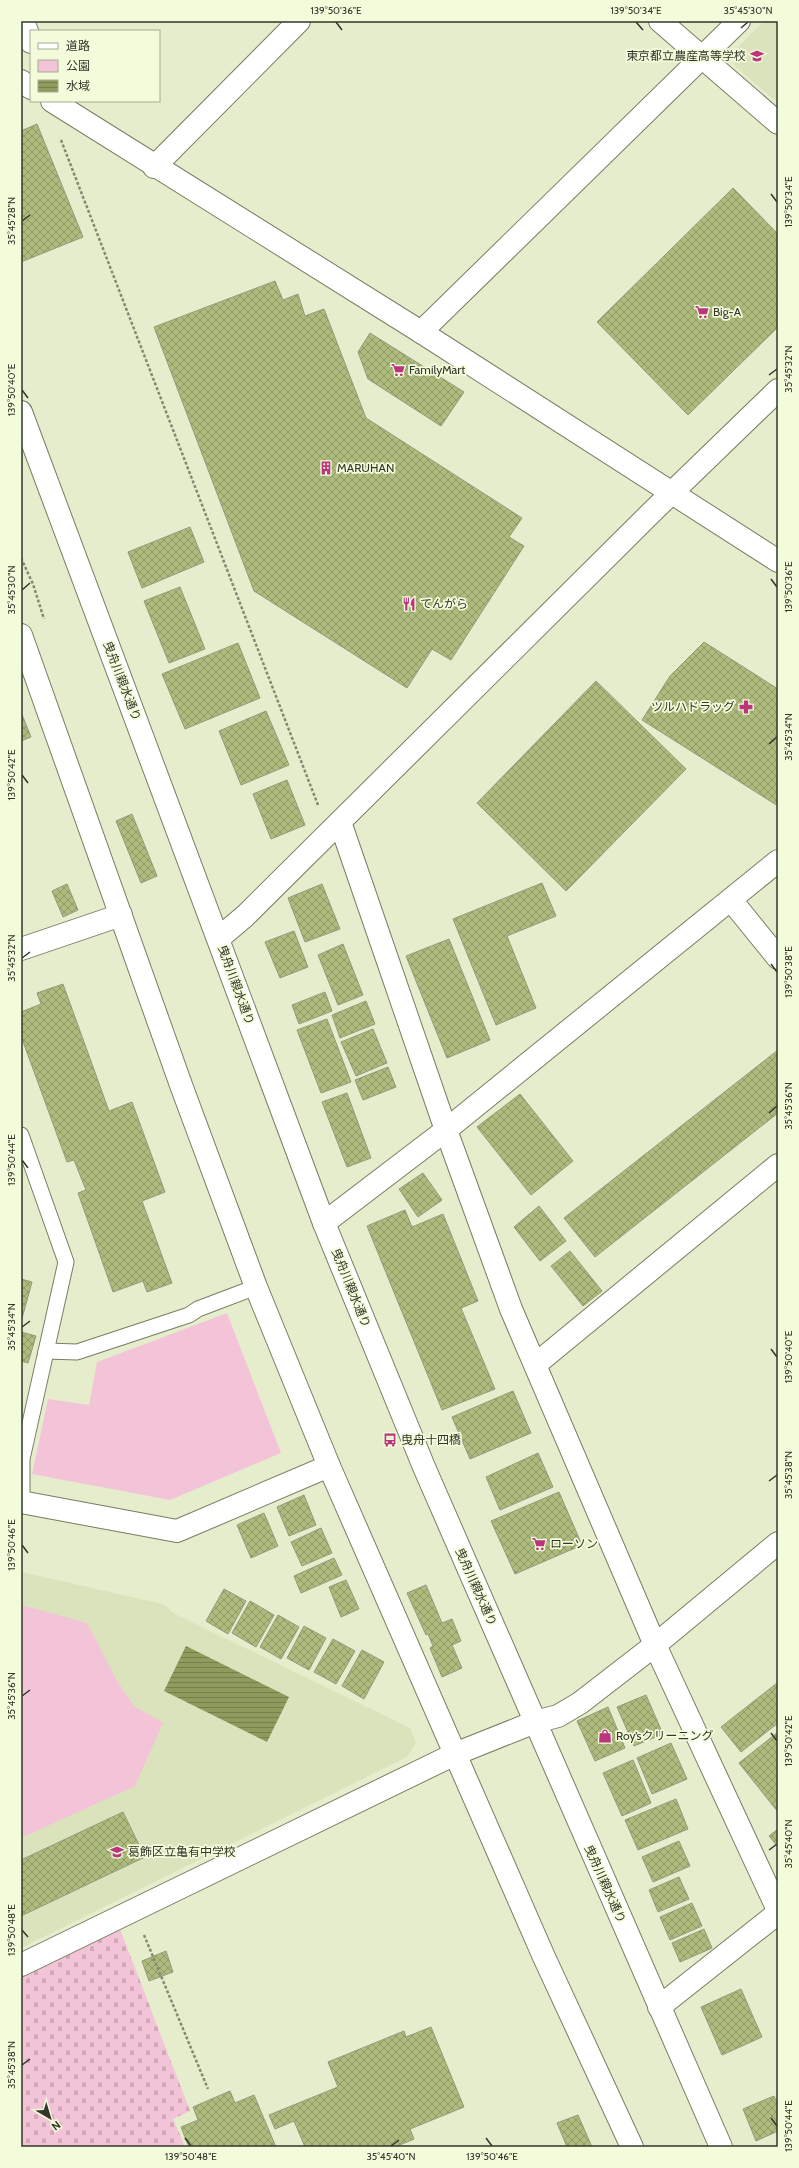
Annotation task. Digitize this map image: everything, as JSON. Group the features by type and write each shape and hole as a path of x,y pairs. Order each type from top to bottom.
{"street":[{"path":"23,21 30,39"},
{"path":"154,167 298,21"},
{"path":"660,21 778,123"},
{"path":"421,332 739,21"},
{"path":"21,81 30,87"},
{"path":"54,102 154,167 421,332 670,494 778,561"},
{"path":"219,938 245,916 670,494 778,390"},
{"name":"曳舟川親水通り","path":"21,412 219,938 324,1223 424,1467 721,2147"},
{"path":"21,635 181,1085 256,1287 329,1466 544,1957 632,2147"},
{"path":"334,828 511,1309 536,1364 655,1645 778,1912 659,2007"},
{"path":"324,1223 446,1130 778,861"},
{"path":"731,900 778,958"},
{"path":"21,950 121,915"},
{"path":"536,1364 778,1166"},
{"path":"21,1503 177,1531 329,1466"},
{"path":"21,1964 455,1754 535,1722 558,1716 580,1703 655,1645 778,1543"}],"lane":[{"path":"21,1135 66,1262 22,1459 21,1503"},
{"path":"46,1351 77,1352 189,1315 198,1309 256,1287"}],"path":[{"path":"60,136 334,828"},
{"path":"134,1910 208,2088"}],"shaded area":[{"name":"東京都立農産高等学校","path":"764,21 778,21 778,103 734,65 737,48"},
{"name":"葛飾区立亀有中学校","path":"21,1572 163,1604 175,1614 410,1728 416,1743 407,1757 21,1948"}],"green space":[{"path":"227,1313 281,1453 170,1500 32,1474 48,1399 89,1405 97,1362"},
{"path":"21,1605 87,1623 117,1681 134,1706 163,1723 135,1786 21,1838"},
{"path":"120,1929 190,2111 173,2119 185,2147 21,2147 21,1976"}],"water":[{"path":"186,1646 289,1697 267,1742 164,1691"}],"building":[{"path":"37,124 83,237 21,262 21,131"},
{"path":"733,188 778,234 778,327 688,415 597,322"},
{"name":"MARUHAN","path":"275,281 283,300 298,294 305,316 324,309 366,418 522,518 509,537 524,546 451,660 432,649 407,688 254,591 154,327"},
{"path":"370,333 464,392 441,426 368,379 358,352"},
{"path":"190,527 204,562 142,588 128,552"},
{"path":"180,587 205,649 169,663 144,601"},
{"path":"704,642 778,689 778,806 642,720 670,676"},
{"path":"238,643 260,698 185,729 162,674"},
{"path":"596,681 686,769 566,891 477,803"},
{"path":"266,711 289,765 241,785 219,731"},
{"path":"21,712 31,737 21,741"},
{"path":"287,780 305,825 271,839 253,794"},
{"path":"132,814 157,876 141,883 116,821"},
{"path":"542,883 556,916 507,936 536,1008 496,1025 453,919"},
{"path":"67,884 78,910 63,917 52,891"},
{"path":"322,884 340,929 305,942 288,898"},
{"path":"294,931 308,967 280,978 265,942"},
{"path":"449,939 490,1040 447,1058 406,956"},
{"path":"343,944 363,995 338,1005 318,955"},
{"path":"63,984 109,1111 132,1102 165,1192 142,1201 172,1283 147,1292 143,1281 113,1292 78,1193 86,1190 74,1160 67,1162 21,1036 21,1012 41,1004 37,993"},
{"path":"325,992 332,1011 299,1024 292,1005"},
{"path":"366,1001 375,1024 340,1038 332,1015"},
{"path":"327,1019 351,1082 321,1093 297,1030"},
{"path":"373,1029 387,1063 356,1076 341,1042"},
{"path":"778,1050 778,1113 595,1257 564,1218"},
{"path":"388,1067 396,1087 363,1100 355,1080"},
{"path":"347,1093 371,1158 347,1167 322,1102"},
{"path":"520,1094 573,1161 531,1195 477,1127"},
{"path":"423,1173 442,1200 418,1217 399,1189"},
{"path":"539,1206 566,1241 540,1261 514,1227"},
{"path":"405,1210 412,1227 443,1214 478,1301 461,1308 495,1389 442,1410 367,1226"},
{"path":"570,1251 602,1291 583,1306 551,1266"},
{"path":"21,1279 32,1282 21,1322"},
{"path":"21,1332 36,1336 28,1363 21,1361"},
{"path":"513,1391 531,1433 470,1459 452,1417"},
{"path":"538,1453 553,1487 500,1510 486,1477"},
{"path":"559,1492 582,1545 515,1574 491,1521"},
{"path":"304,1495 316,1525 289,1536 277,1507"},
{"path":"264,1513 278,1546 251,1558 237,1525"},
{"path":"321,1528 332,1553 302,1566 291,1542"},
{"path":"334,1558 342,1575 301,1593 294,1576"},
{"path":"346,1580 359,1609 341,1617 329,1587"},
{"path":"426,1585 442,1623 452,1619 461,1641 452,1645 462,1668 442,1677 430,1648 433,1646 428,1634 426,1635 407,1593"},
{"path":"224,1589 246,1601 228,1634 206,1621"},
{"path":"250,1601 274,1615 256,1647 232,1633"},
{"path":"278,1615 299,1627 281,1659 260,1647"},
{"path":"304,1626 326,1638 309,1670 287,1658"},
{"path":"333,1639 355,1651 336,1684 314,1672"},
{"path":"362,1650 384,1662 364,1699 342,1686"},
{"path":"777,1683 778,1723 741,1752 721,1727"},
{"path":"646,1695 663,1734 634,1746 617,1707"},
{"path":"608,1707 625,1748 595,1761 577,1721"},
{"path":"778,1732 778,1812 739,1763"},
{"path":"671,1743 687,1779 652,1794 637,1758"},
{"path":"633,1760 651,1803 622,1816 603,1773"},
{"path":"676,1799 688,1829 638,1850 625,1820"},
{"path":"123,1812 145,1857 21,1916 21,1860"},
{"path":"778,1829 778,1847 769,1836"},
{"path":"679,1841 690,1866 653,1882 642,1857"},
{"path":"679,1877 689,1899 658,1912 649,1890"},
{"path":"692,1903 702,1926 670,1940 660,1917"},
{"path":"704,1929 712,1948 680,1962 672,1943"},
{"path":"166,1951 173,1972 149,1981 142,1961"},
{"path":"741,1989 762,2037 722,2055 701,2007"},
{"path":"431,2027 464,2107 410,2129 414,2139 395,2147 305,2147 294,2121 275,2129 269,2115 338,2087 328,2062 404,2031 406,2037"},
{"path":"230,2091 235,2103 254,2095 276,2147 189,2147 181,2127 198,2120 193,2107"},
{"path":"774,2096 778,2105 778,2131 756,2141 743,2109"},
{"path":"578,2115 592,2147 567,2147 557,2123"}],"place":[{"name":"東京都立農産高等学校","path":"757,56"},
{"name":"Big-A","path":"702,312"},
{"name":"FamilyMart","path":"398,370"},
{"name":"MARUHAN","path":"326,468"},
{"name":"てんがら","path":"409,604"},
{"name":"ツルハドラッグ","path":"746,707"},
{"name":"曳舟十四橋","path":"390,1440"},
{"name":"ローソン","path":"539,1544"},
{"name":"Roy’sクリーニング","path":"605,1736"},
{"name":"葛飾区立亀有中学校","path":"117,1852"}]}
